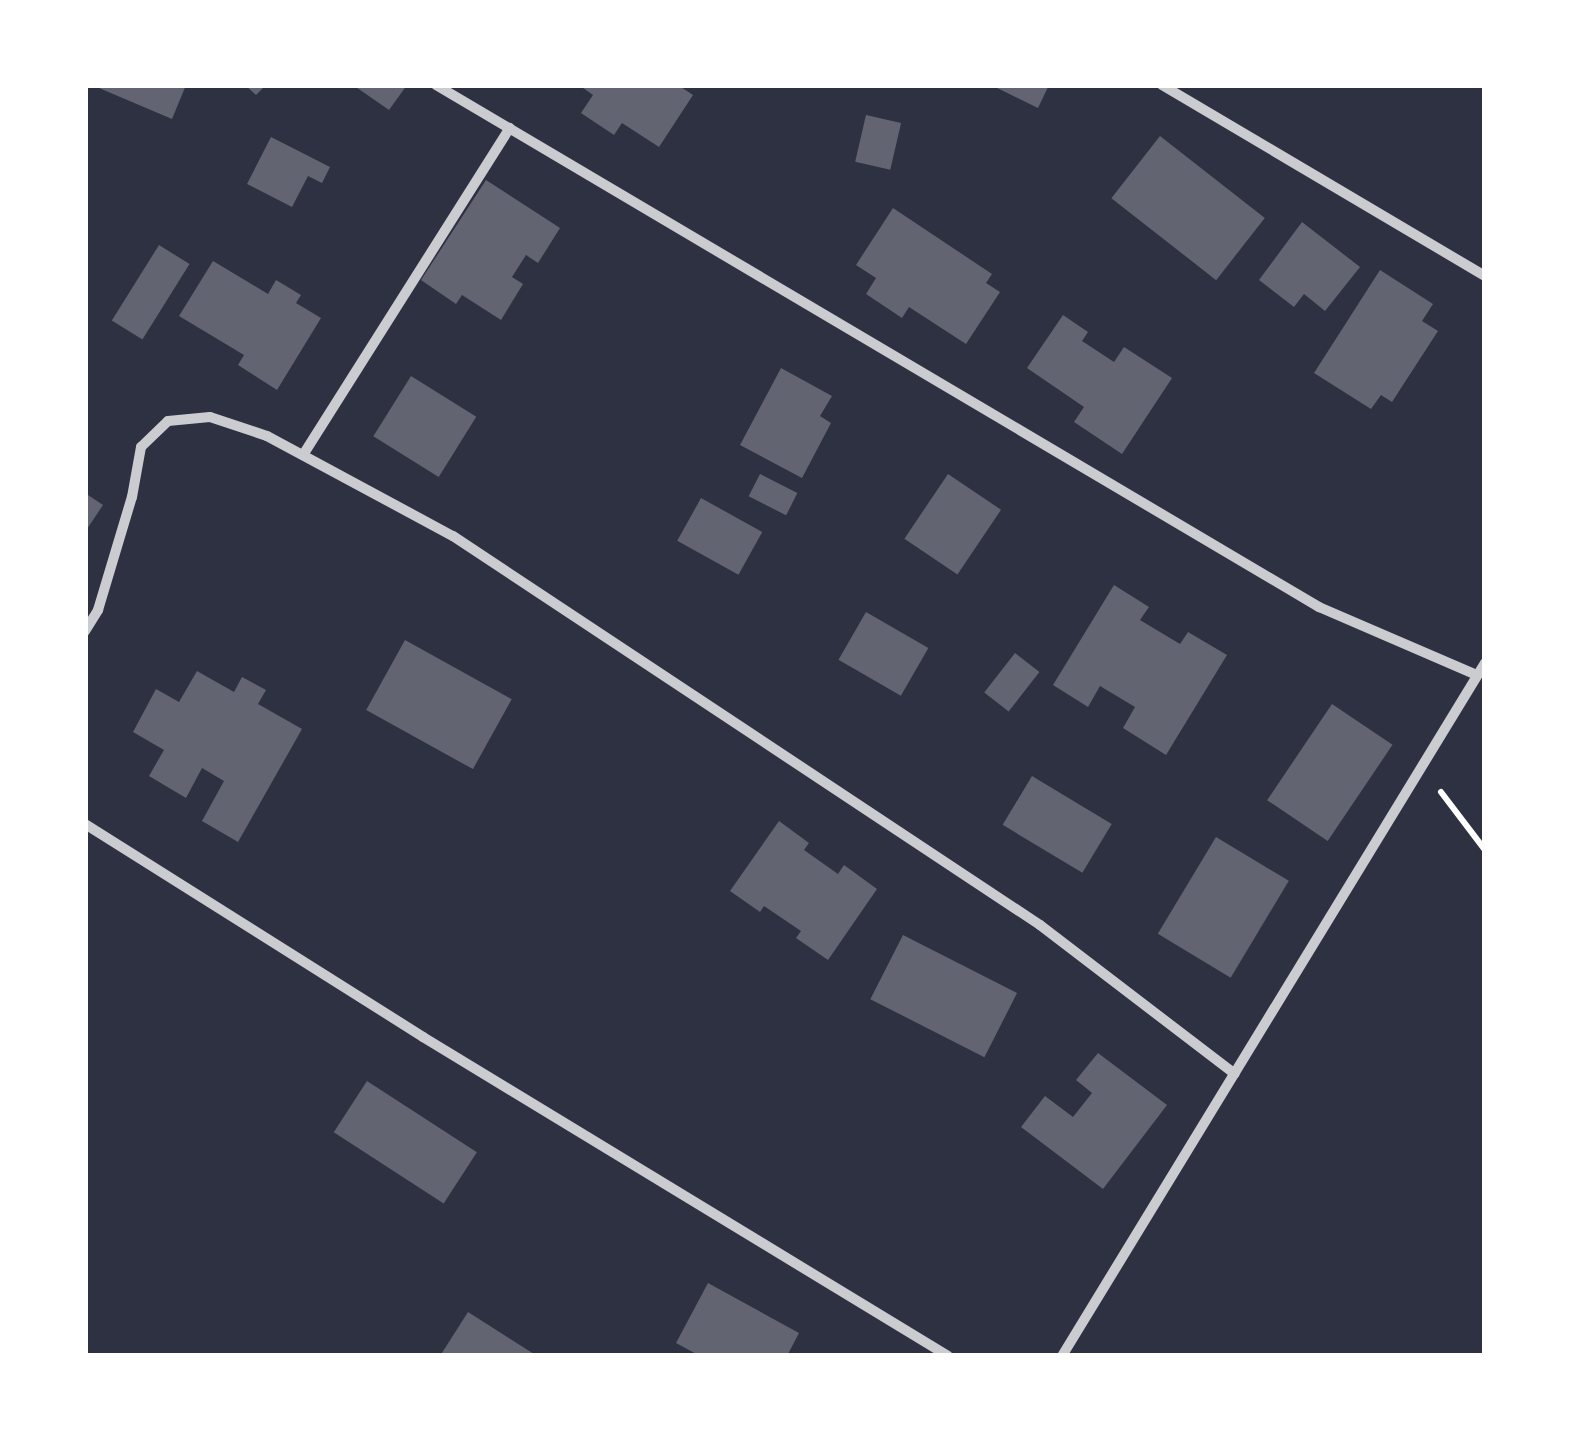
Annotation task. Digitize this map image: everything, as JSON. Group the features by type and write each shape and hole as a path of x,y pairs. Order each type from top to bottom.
{"street":[{"path":"436,85 1318,607 1477,675"},
{"path":"1162,85 1485,276"},
{"path":"304,456 510,128"},
{"path":"85,632 98,610 132,497 141,447 168,421 210,417 267,436 453,536 1040,926 1234,1074"},
{"path":"1062,1356 1485,664"},
{"path":"85,824 422,1037 948,1356"}],"path":[{"path":"1422,767 1485,850"}],"building":[{"path":"92,85 186,85 172,119"},
{"path":"245,85 266,85 256,95"},
{"path":"353,85 407,85 389,110"},
{"path":"579,85 678,85 693,95 659,147 622,123 614,135 581,113 593,95"},
{"path":"991,85 1049,85 1038,108"},
{"path":"866,115 901,123 890,170 855,162"},
{"path":"1160,136 1265,218 1216,280 1111,198"},
{"path":"271,137 330,167 322,183 308,176 292,207 247,184"},
{"path":"486,180 560,228 538,263 526,255 512,277 523,284 501,320 462,295 456,304 421,280"},
{"path":"893,208 992,274 986,283 1000,292 966,344 909,307 902,318 866,294 876,278 856,265"},
{"path":"1302,222 1360,267 1325,311 1304,294 1294,307 1259,280"},
{"path":"159,245 190,264 142,340 112,320"},
{"path":"213,261 268,294 276,280 301,295 296,303 321,318 277,390 238,365 244,355 179,316"},
{"path":"1380,270 1433,304 1422,321 1438,331 1392,402 1381,395 1371,409 1314,373"},
{"path":"1063,315 1088,332 1082,341 1114,362 1124,347 1172,378 1122,454 1074,422 1084,407 1027,368"},
{"path":"781,368 832,396 820,416 831,423 802,478 740,445"},
{"path":"411,376 476,417 439,477 373,436"},
{"path":"760,474 797,493 786,515 749,496"},
{"path":"948,474 1001,510 957,574 904,539"},
{"path":"85,493 103,505 85,532"},
{"path":"701,498 762,532 738,575 677,541"},
{"path":"1114,585 1149,607 1140,620 1180,644 1188,632 1227,655 1166,755 1123,728 1135,707 1100,686 1088,707 1053,685"},
{"path":"866,612 928,648 901,696 838,660"},
{"path":"405,640 512,699 473,769 366,710"},
{"path":"1015,653 1039,672 1009,711 984,692"},
{"path":"197,671 234,692 242,677 266,690 258,704 302,729 238,842 202,821 224,781 202,768 186,798 149,776 164,750 133,732 156,689 179,702"},
{"path":"1332,704 1393,745 1328,841 1267,800"},
{"path":"1032,776 1112,824 1082,873 1003,825"},
{"path":"779,821 809,843 804,850 838,874 844,865 877,889 828,960 796,938 801,931 764,906 760,912 730,891"},
{"path":"1216,837 1289,881 1231,978 1158,934"},
{"path":"903,935 1017,993 984,1057 870,999"},
{"path":"1098,1053 1167,1105 1103,1189 1021,1127 1045,1096 1073,1117 1092,1093 1076,1080"},
{"path":"367,1081 477,1152 444,1204 334,1132"},
{"path":"708,1283 799,1333 787,1356 700,1356 676,1343"},
{"path":"468,1312 537,1356 440,1356"}]}
